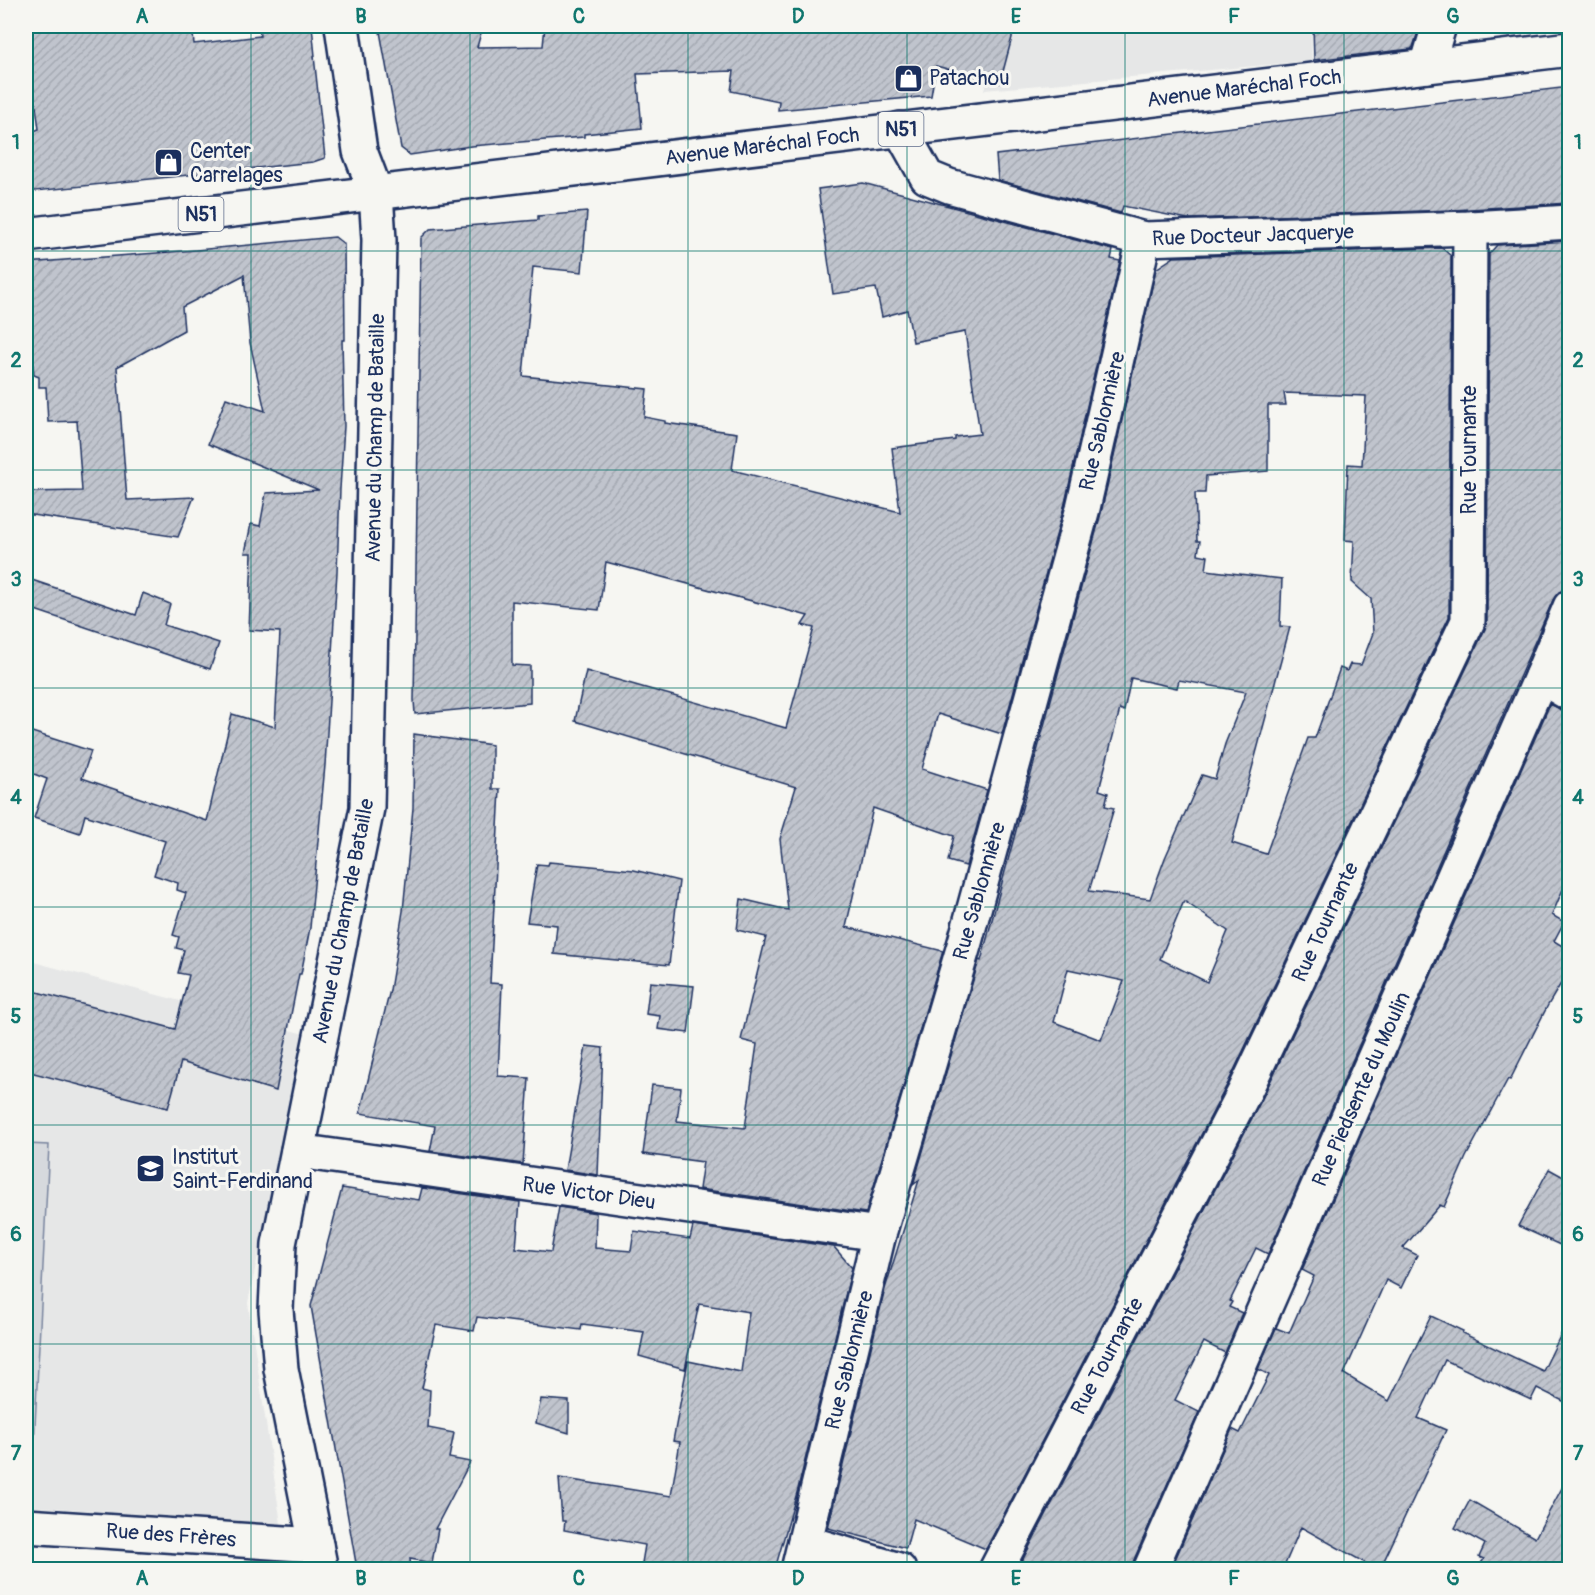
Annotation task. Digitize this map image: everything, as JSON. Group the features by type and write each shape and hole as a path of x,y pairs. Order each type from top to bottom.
{"street":[{"name":"Avenue du Champ de Bataille","path":"318,1557 281,1369 276,1310 279,1244 367,808 379,240 376,193 360,151 342,26"},
{"path":"1427,66 1439,26"},
{"name":"Avenue Maréchal Foch","path":"26,235 1569,49"},
{"name":"Rue Docteur Jacquerye","path":"900,129 927,177 949,186 1144,239 1470,228 1569,222"},
{"name":"Rue Tournante","path":"996,1569 1245,1091 1468,621 1470,228"},
{"name":"Rue Sablonnière","path":"801,1556 879,1234 965,942 1083,508 1144,239"},
{"name":"Rue Piedsente du Moulin","path":"1150,1569 1541,677 1569,607"},
{"path":"1541,677 1569,694"},
{"name":"Rue Victor Dieu","path":"298,1151 879,1234"},
{"name":"Rue des Frères","path":"26,1526 318,1557"},
{"path":"801,1556 899,1569"}],"shaded area":[{"path":"999,26 1311,26 1312,61 984,90"},
{"name":"Institut Saint-Ferdinand","path":"26,960 304,1034 248,1303 281,1524 26,1506"},
{"path":"26,1144 49,1145 34,1446 26,1445"}],"building":[{"path":"26,26 192,26 194,44 260,36 259,26 312,26 325,158 313,162 26,192 26,134 39,129 32,77 26,78"},
{"path":"379,26 483,26 477,47 543,46 545,26 1015,26 1000,83 936,66 931,96 778,110 779,101 731,91 734,71 637,74 642,128 584,134 584,137 471,146 410,155 401,148"},
{"path":"1313,26 1420,26 1411,49 1314,60"},
{"path":"1569,87 1569,203 1453,210 1188,219 1123,206 1121,213 998,180 996,155"},
{"path":"863,183 1113,250 1111,259 1120,261 1065,503 1002,734 938,714 922,769 987,790 966,866 948,861 954,836 873,808 846,927 943,951 866,1213 699,1189 703,1162 643,1154 652,1085 681,1088 677,1121 745,1128 757,1044 741,1040 766,937 737,930 741,899 788,910 780,839 796,787 575,721 586,671 786,728 814,628 802,625 808,616 606,562 599,610 512,601 512,665 530,666 530,703 415,714 414,700 421,238 430,229 538,220 538,216 587,212 582,272 533,267 523,376 647,389 644,417 665,421 665,423 737,433 732,470 900,512 892,448 955,440 955,437 980,434 965,332 913,342 907,310 882,317 876,288 833,294 818,189"},
{"path":"335,237 344,244 345,340 342,340 344,426 325,765 310,928 276,1091 181,1062 168,1108 26,1071 26,989 175,1029 189,975 178,973 184,950 176,948 179,937 173,935 186,893 177,890 178,883 154,875 165,841 85,815 80,833 34,818 47,779 26,771 26,730 91,751 82,778 207,821 232,714 275,727 280,632 249,630 252,553 245,553 251,524 260,526 266,493 319,490 208,444 226,398 265,411 250,343 244,275 182,307 184,330 117,367 127,500 194,497 178,537 26,514 26,492 82,491 77,421 48,422 46,387 39,387 39,377 34,375 29,327 27,327 26,263"},
{"path":"1569,241 1569,589 1559,592 1553,600 1268,1254 1256,1248 1230,1301 1232,1302 1229,1307 1242,1313 1225,1353 1204,1342 1175,1400 1199,1412 1133,1562 1132,1569 1030,1569 1020,1565 1262,1099 1485,629 1487,621 1489,254 1497,245"},
{"path":"1442,248 1451,256 1449,617 1228,1083 986,1549 914,1519 906,1548 828,1528 885,1289 919,1180 913,1185 979,960 981,961 1101,513 1156,269 1174,257","holes":["1284,393 1366,396 1362,465 1348,464 1345,540 1354,541 1352,582 1371,599 1373,633 1361,665 1350,664 1347,671 1340,668 1315,738 1308,738 1266,854 1232,843 1290,627 1280,626 1282,579 1206,570 1208,556 1198,554 1200,541 1197,541 1195,493 1205,493 1206,476 1268,471 1268,405 1286,405","1131,678 1177,688 1179,680 1246,692 1225,744 1215,779 1202,775 1165,858 1150,899 1089,891 1114,808 1105,806 1108,793 1099,790 1120,709 1124,711","1184,901 1228,931 1207,982 1160,959","1068,969 1124,981 1101,1040 1054,1022"]},
{"path":"26,578 136,615 143,593 170,604 164,625 219,643 210,669 26,607"},
{"path":"1550,704 1569,713 1569,875 1552,915 1564,922 1554,941 1569,950 1569,970 1466,1157 1444,1207 1440,1205 1403,1248 1417,1255 1401,1288 1386,1280 1344,1374 1389,1401 1431,1316 1543,1371 1569,1318 1569,1404 1537,1388 1531,1400 1445,1360 1418,1418 1446,1430 1380,1569 1376,1569 1301,1527 1283,1569 1171,1569 1232,1429 1240,1433 1269,1375 1258,1369 1276,1328 1289,1333 1314,1276 1302,1270"},
{"path":"414,734 492,745 492,789 500,789 490,983 502,984 498,1076 529,1078 523,1164 430,1151 435,1126 360,1113 390,990 403,911 413,808"},
{"path":"549,862 634,870 679,881 669,965 554,954 557,925 527,922 537,864 548,865"},
{"path":"650,982 694,986 688,1033 658,1029 660,1016 646,1014"},
{"path":"586,1046 603,1048 598,1175 565,1170"},
{"path":"1549,1169 1569,1180 1569,1249 1518,1226"},
{"path":"342,1188 419,1200 422,1188 520,1202 516,1248 551,1252 559,1207 596,1213 595,1248 631,1251 634,1231 690,1239 693,1226 834,1247 852,1268 798,1489 775,1569 641,1569 645,1545 564,1530 565,1521 562,1521 559,1478 671,1496 680,1442 673,1441 688,1361 741,1372 749,1312 699,1304 685,1369 639,1356 644,1332 582,1324 581,1330 477,1317 474,1331 436,1325 422,1388 430,1390 428,1428 454,1433 449,1458 470,1462 435,1529 438,1529 432,1563 410,1559 411,1569 357,1569 311,1306"},
{"path":"541,1399 569,1401 569,1433 536,1423"},
{"path":"1569,1475 1569,1569 1477,1569 1484,1559 1479,1557 1485,1544 1455,1528 1470,1500 1535,1538"}],"place":[{"name":"Patachou","path":"908,78"},
{"name":"Center Carrelages","path":"169,163"},
{"name":"Institut Saint-Ferdinand","path":"151,1169"}]}
